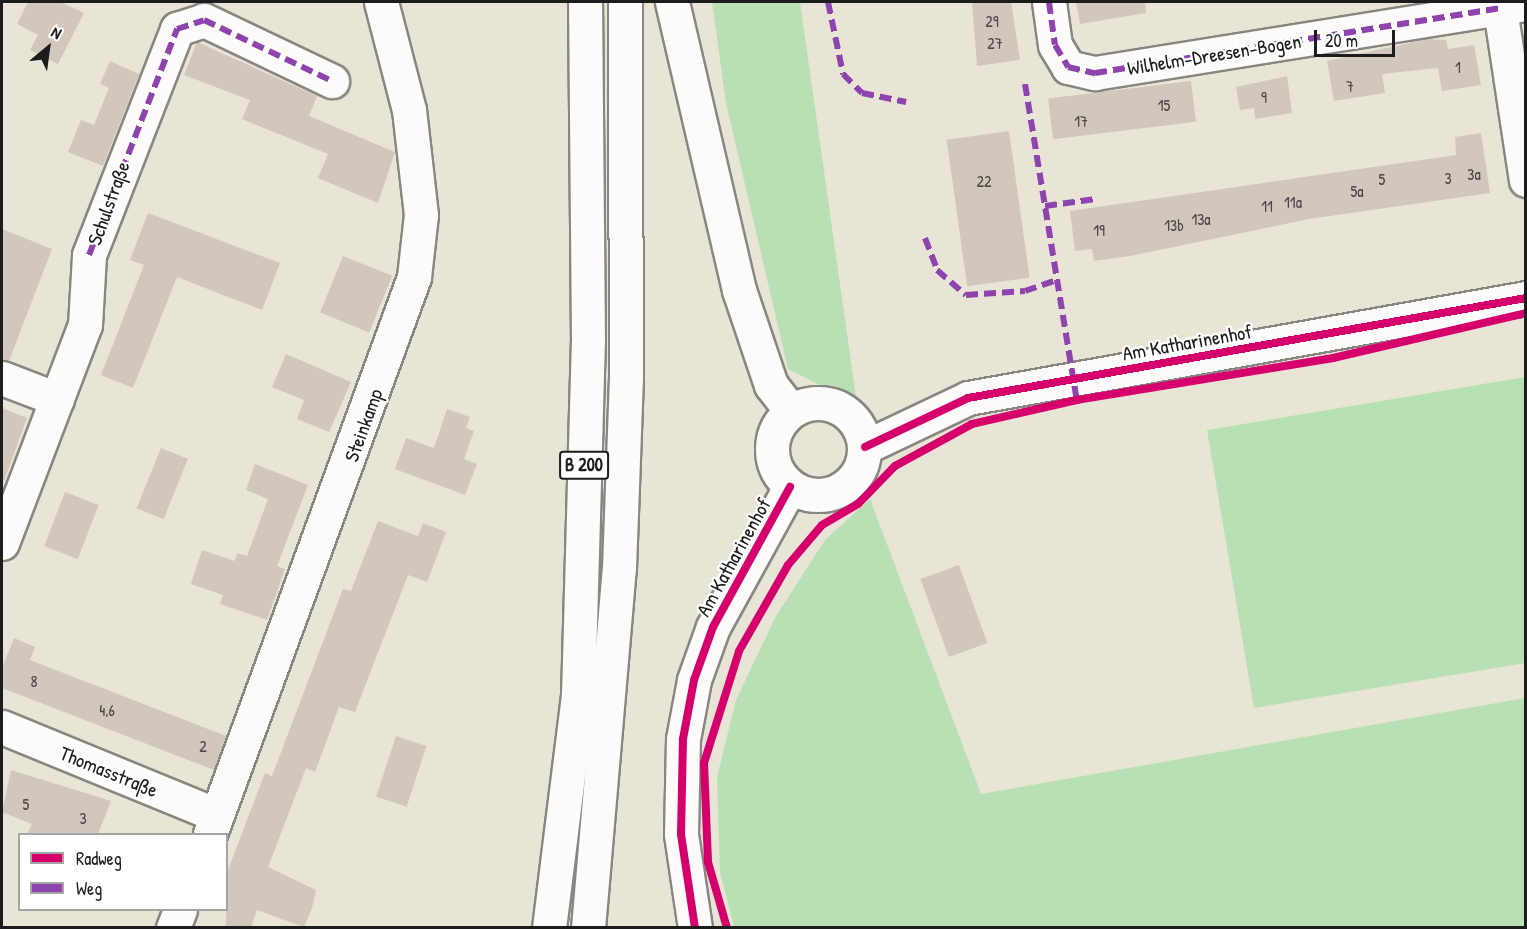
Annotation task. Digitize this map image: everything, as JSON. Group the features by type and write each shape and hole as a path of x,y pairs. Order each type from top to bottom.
{"main road":[{"name":"Steinkamp","path":"213,825 414,277 421,214 409,110 381,2"},
{"name":"B 200","path":"549,927 578,696 588,341 585,2"},
{"name":"B 200","path":"588,927 620,568 626,377 625,2"},
{"path":"672,2 739,290 771,385 791,411 818,403 845,411 855,421 865,447"},
{"name":"Wilhelm-Dreesen-Bogen","path":"1049,2 1055,45 1068,67 1095,73 1508,5"},
{"path":"1508,5 1526,180"},
{"name":"Schulstraße","path":"2,543 85,325 88,255 177,29 204,20 332,81"},
{"name":"Am Katharinenhof","path":"791,411 777,428 771,449 773,463 790,487 811,495 833,494 857,476 865,447 969,398 1526,298"},
{"path":"2,378 57,399"},
{"name":"Am Katharinenhof","path":"695,927 681,834 683,739 694,680 713,627 790,487"},
{"name":"Thomasstraße","path":"2,727 213,825"},
{"path":"173,927 179,911"}],"green space":[{"path":"712,2 800,2 857,404 788,369 726,103"},
{"path":"1525,377 1525,663 1254,708 1207,430"},
{"path":"870,499 981,794 1525,698 1525,927 734,927 720,872 717,777 736,700 776,616 825,540"}],"building":[{"path":"28,2 61,2 84,13 58,64 30,50 38,35 17,24"},
{"path":"972,2 1011,2 1020,60 977,66"},
{"path":"1076,2 1145,2 1146,13 1080,24"},
{"path":"1428,39 1446,40 1448,49 1474,45 1481,85 1442,91 1438,68 1382,74 1385,93 1334,101 1327,61"},
{"path":"197,42 317,96 309,116 395,152 378,203 318,178 328,154 242,119 250,100 184,75"},
{"path":"110,61 139,74 103,166 68,152 81,120 94,125 109,88 100,84"},
{"path":"1287,76 1292,113 1255,119 1254,108 1240,110 1236,87"},
{"path":"1191,81 1196,122 1053,139 1048,99"},
{"path":"1009,131 1030,278 967,286 947,140"},
{"path":"1481,133 1490,193 1309,219 1130,256 1094,261 1092,249 1075,251 1070,211 1456,155 1455,137"},
{"path":"148,213 280,263 262,310 177,277 133,388 101,375 144,265 130,260"},
{"path":"2,229 52,249 9,361 2,360"},
{"path":"343,256 392,276 369,332 320,313"},
{"path":"286,354 351,382 329,432 297,419 304,400 272,387"},
{"path":"2,408 27,418 4,481 2,480"},
{"path":"447,409 470,417 466,428 474,431 464,459 477,464 465,495 395,469 406,438 434,448"},
{"path":"161,448 188,459 164,519 137,508"},
{"path":"255,464 308,485 277,566 285,569 267,620 220,604 223,595 191,584 202,550 235,561 237,553 247,556 268,499 246,490"},
{"path":"65,492 99,505 78,559 44,546"},
{"path":"378,521 418,536 423,523 446,532 427,582 408,575 355,712 339,707 315,772 306,768 268,867 316,890 304,927 257,910 251,927 226,927 228,870 265,773 272,776 343,589 351,591"},
{"path":"959,565 987,643 949,657 920,579"},
{"path":"14,638 35,647 30,660 226,736 214,770 2,688 2,668"},
{"path":"396,736 426,746 407,807 376,797"},
{"path":"11,770 111,801 98,833 28,833 32,824 2,812"}],"marked path":[{"path":"828,2 843,74 862,93 906,102"},
{"path":"1049,2 1055,45 1068,67 1095,73 1500,8"},
{"path":"89,255 177,29 204,20 332,81"},
{"path":"1025,84 1077,400"},
{"path":"1045,206 1096,199"},
{"path":"925,238 937,270 966,295 1025,291 1057,280"}],"cycle path":[{"path":"865,447 968,398 1526,298"},
{"path":"727,928 708,862 704,763 739,651 788,565 822,525 858,504 895,466 972,424 1077,400 1333,358 1526,313"},
{"path":"695,928 681,834 683,739 694,680 713,627 790,487"}]}
